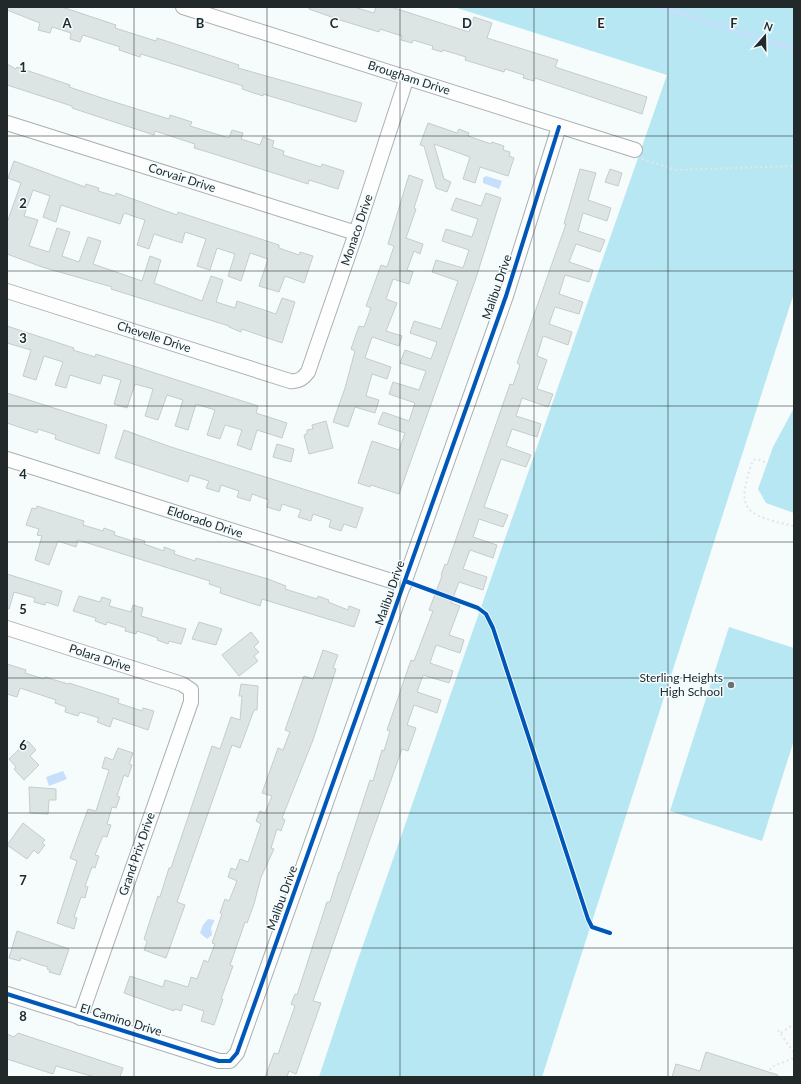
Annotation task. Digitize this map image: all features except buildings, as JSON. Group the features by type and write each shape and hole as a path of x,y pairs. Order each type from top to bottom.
{"street":[{"name":"Brougham Drive","path":"183,7 635,150"},
{"name":"Monaco Drive","path":"301,380 308,372 356,233 406,77"},
{"name":"Corvair Drive","path":"7,123 356,233"},
{"name":"Malibu Drive","path":"230,1061 237,1054 506,296 559,127"},
{"name":"Chevelle Drive","path":"7,291 290,381 295,382 301,380"},
{"name":"Eldorado Drive","path":"7,459 404,585"},
{"name":"Polara Drive","path":"7,628 182,684 191,690"},
{"name":"Grand Prix Drive","path":"80,1018 191,702 191,690"},
{"name":"El Camino Drive","path":"7,994 220,1062 230,1061"}],"path":[{"path":"635,150 636,156 672,170 794,166"},
{"path":"765,462 756,459 753,460 744,488 744,502 747,508 757,515 794,526"},
{"path":"781,1033 794,1024"},
{"path":"778,1030 794,1054"},
{"path":"770,1070 771,1067 794,1058"}],"shaded area":[{"path":"454,7 794,7 794,293 542,1077 319,1077 355,968 667,75"},
{"path":"486,176 502,181 499,189 483,183 483,178"},
{"path":"794,408 794,513 766,503 758,489 773,447"},
{"path":"729,627 794,648 794,740 762,841 670,811"},
{"path":"63,771 67,779 49,786 46,777"},
{"path":"208,919 214,920 214,922 211,928 212,935 207,939 200,933 203,925"}],"waterway":[{"path":"659,7 794,49"}],"cycle path":[{"path":"7,994 219,1061 230,1061 237,1053 506,296 559,127"},
{"path":"405,581 478,608 486,614 493,628 588,919 592,927 610,933"}],"place":[{"name":"Sterling Heights High School","path":"731,685"}]}
